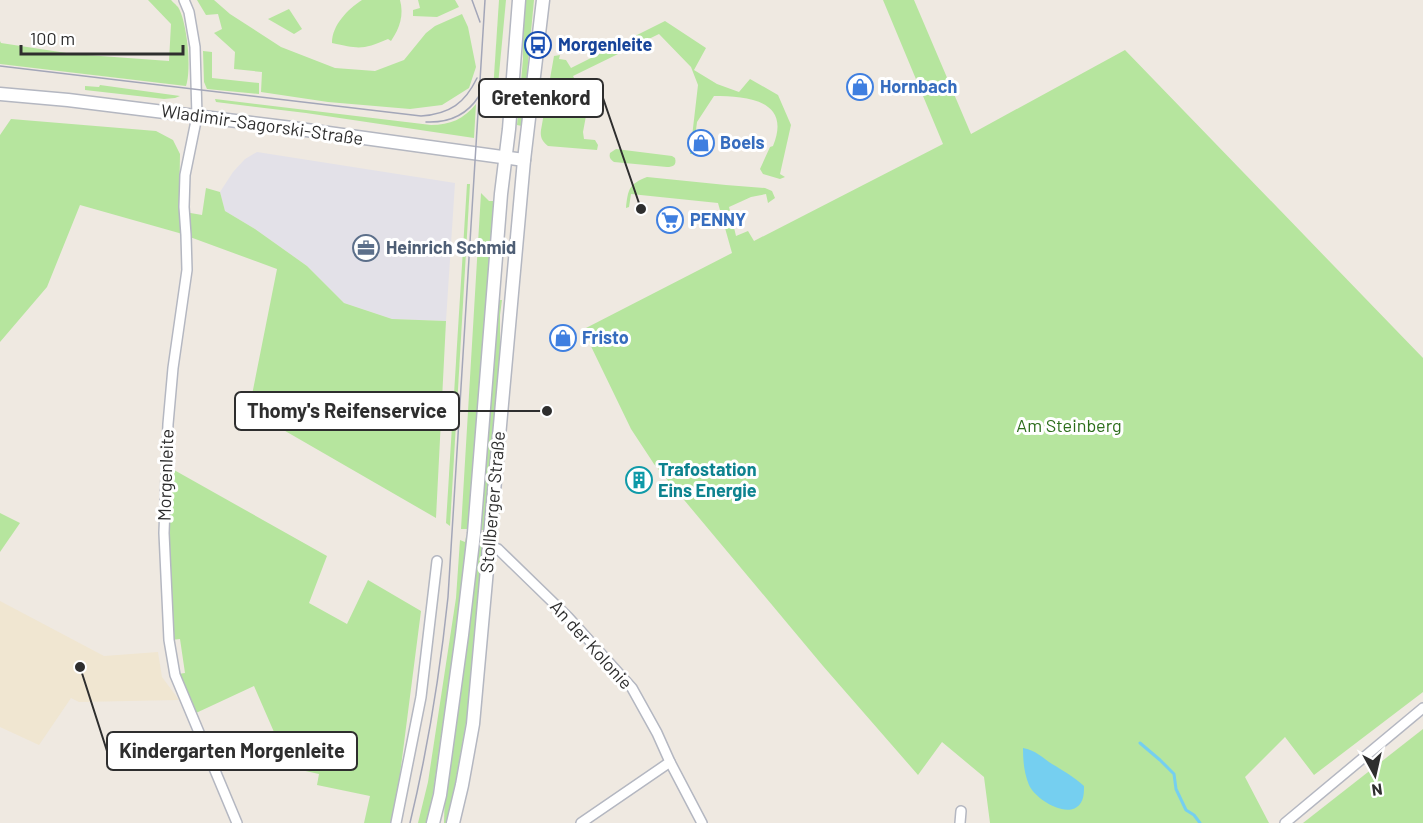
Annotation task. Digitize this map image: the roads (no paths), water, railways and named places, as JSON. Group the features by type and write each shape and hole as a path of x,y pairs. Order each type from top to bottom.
{"main road":[{"name":"Stollberger Straße","path":"433,823 440,795 474,533 519,0"},
{"name":"Stollberger Straße","path":"453,823 473,724 524,160 543,0"},
{"name":"Wladimir-Sagorski-Straße","path":"0,94 197,116 524,160"}],"street":[{"name":"Morgenleite","path":"184,0 189,12 195,47 197,116 185,175 187,270 173,368 168,424 164,533 169,640 174,675 237,823"},
{"name":"An der Kolonie","path":"489,546 498,549 568,617 632,688 702,823"},
{"path":"396,823 421,697 437,561"},
{"path":"1285,823 1423,708"},
{"path":"581,823 670,762"},
{"path":"960,823 961,811"}],"water":[{"path":"1023,748 1031,750 1084,786 1080,804 1068,810 1060,809 1038,796 1027,780"}],"waterway":[{"path":"1140,743 1174,774 1176,789 1186,810 1200,823"}],"tram line":[{"path":"472,0 480,22"},
{"path":"410,823 433,710 448,597 485,0"},
{"path":"0,66 421,116 440,113 455,106 467,94 477,78"},
{"path":"426,122 442,121 463,113 479,96"}],"place":[{"name":"Morgenleite","path":"538,45"},
{"name":"Hornbach","path":"860,87"},
{"name":"Boels","path":"701,143"},
{"name":"Gretenkord","path":"641,209"},
{"name":"PENNY","path":"670,220"},
{"name":"Heinrich Schmid","path":"366,248"},
{"name":"Fristo","path":"563,338"},
{"name":"Thomy's Reifenservice","path":"547,411"},
{"name":"Trafostation Eins Energie","path":"639,480"},
{"name":"Kindergarten Morgenleite","path":"80,667"}],"park label":[{"name":"Am Steinberg","path":"1069,426"}]}
